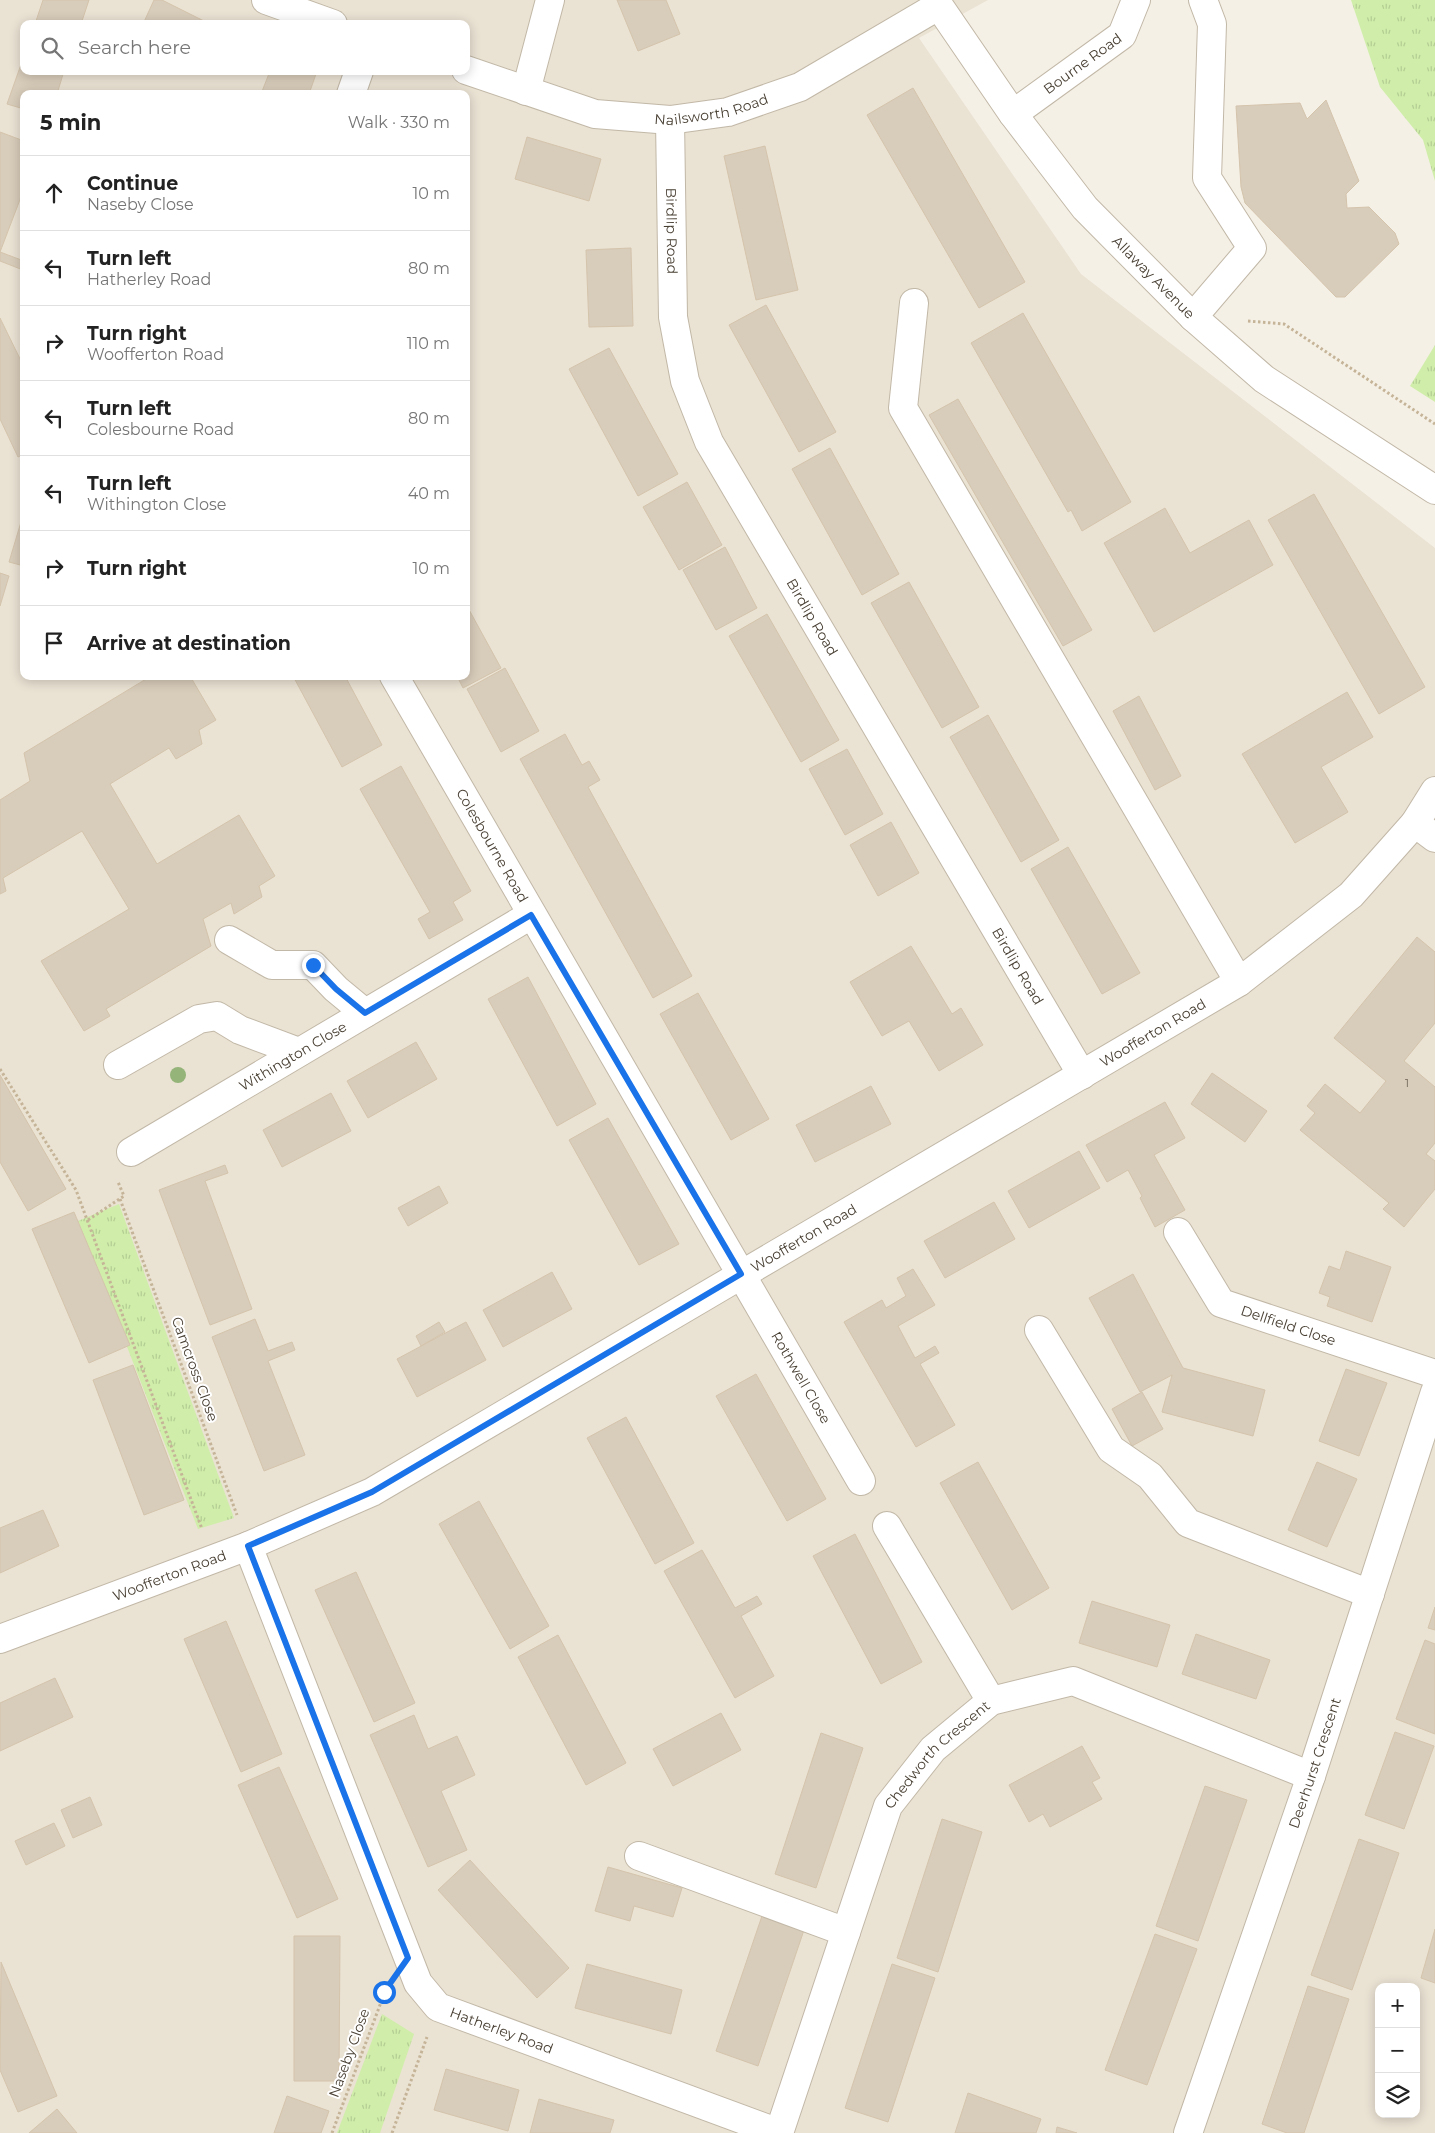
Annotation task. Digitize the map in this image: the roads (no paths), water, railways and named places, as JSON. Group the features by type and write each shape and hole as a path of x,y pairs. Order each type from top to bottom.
{"street":[{"path":"266,0 322,20"},
{"path":"526,91 550,0"},
{"name":"Bourne Road","path":"1013,114 1122,35 1136,0"},
{"path":"1192,317 1252,248 1207,178 1212,24 1203,0"},
{"name":"Nailsworth Road","path":"470,71 596,114 670,120 728,112 800,87 937,3"},
{"name":"Allaway Avenue","path":"937,3 1013,114 1085,208 1192,317 1264,379 1435,490"},
{"path":"352,90 358,75"},
{"name":"Birdlip Road","path":"670,120 673,317 685,381 709,442 1082,1075"},
{"path":"914,303 903,408 1239,982"},
{"name":"Colesbourne Road","path":"396,680 741,1274"},
{"name":"Woofferton Road","path":"0,1639 248,1546 372,1492 1082,1075 1239,982 1351,895 1425,831 1435,791"},
{"name":"Withington Close","path":"131,1152 531,915"},
{"path":"229,940 272,965 313,965 336,989 365,1013"},
{"path":"118,1065 199,1019 217,1016 240,1030 299,1052"},
{"name":"Dellfield Close","path":"1178,1232 1221,1303 1435,1374"},
{"name":"Rothwell Close","path":"741,1274 861,1481"},
{"path":"1039,1330 1111,1449 1150,1476 1188,1523 1370,1594"},
{"name":"Deerhurst Crescent","path":"1188,2133 1311,1776 1435,1392"},
{"path":"887,1526 991,1701"},
{"name":"Hatherley Road","path":"248,1546 418,1983 438,2006 779,2133"},
{"name":"Chedworth Crescent","path":"779,2133 888,1806 933,1749 991,1701 1073,1681 1311,1776"},
{"path":"639,1856 846,1932"}]}
